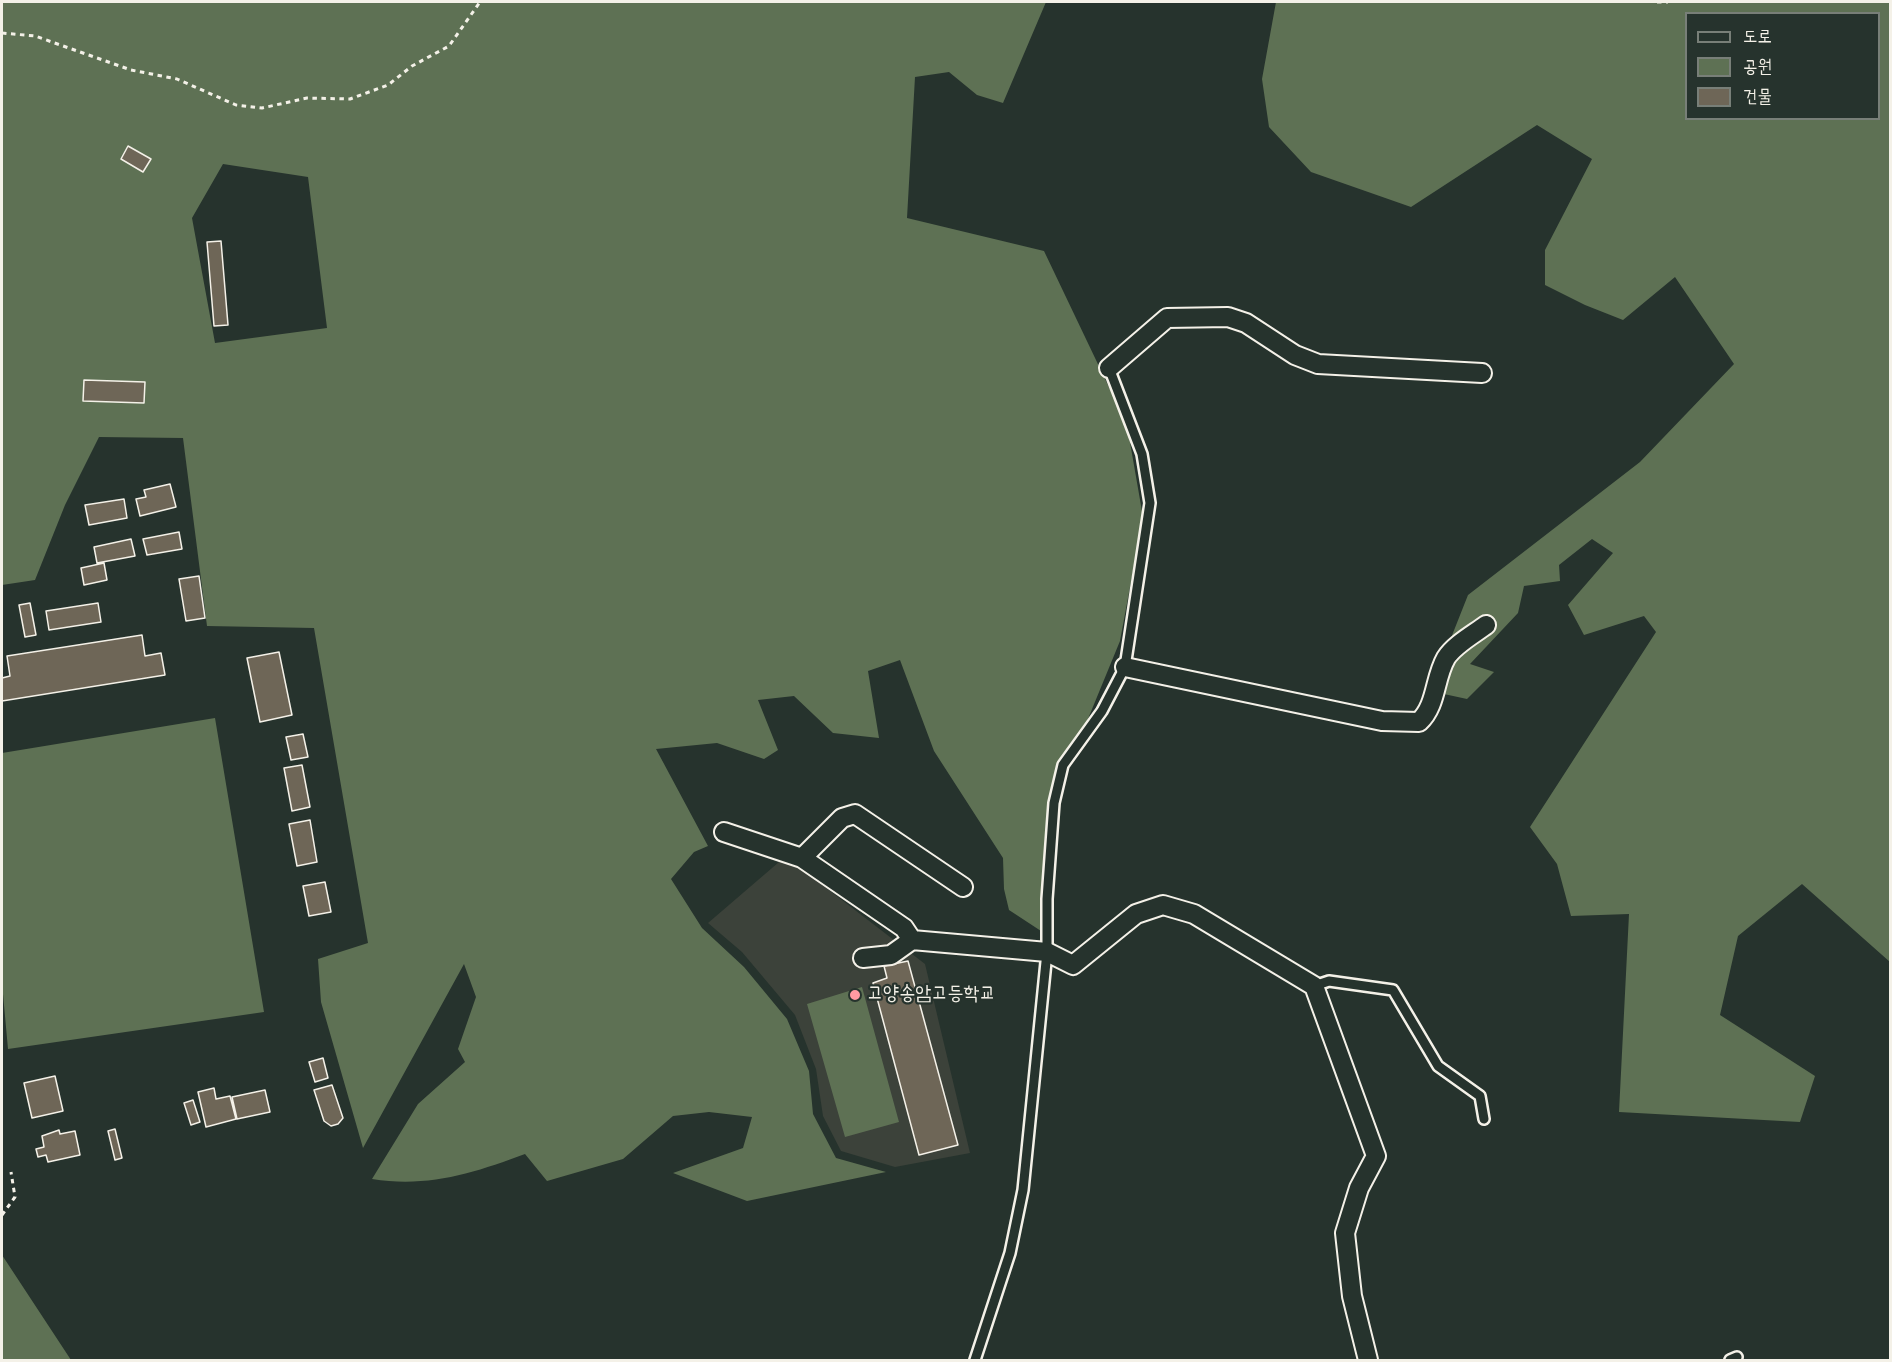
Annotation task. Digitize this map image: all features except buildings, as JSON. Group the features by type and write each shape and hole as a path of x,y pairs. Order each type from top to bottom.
{"street":[{"path":"1109,368 1167,318 1228,317 1246,323 1295,355 1318,364 1482,373"},
{"path":"1125,667 1382,722 1419,722 1427,715 1438,676 1447,656 1486,625"},
{"path":"802,858 842,818 855,814 963,887"},
{"path":"724,832 802,858 904,928 912,940"},
{"path":"863,958 891,955 912,940 1047,952 1073,965 1136,914 1163,905 1194,914 1314,986 1376,1156 1359,1188 1345,1233 1352,1296 1368,1360"}],"lane":[{"path":"975,1360 1010,1253 1019,1214 1047,952 1047,899 1053,803 1063,765 1102,711 1125,667 1150,503 1142,454 1109,368"},
{"path":"1314,986 1329,981 1393,990 1438,1066 1480,1096 1484,1119"}],"path":[{"path":"2,33 35,36 131,70 177,79 236,105 262,108 308,98 350,99 388,85 412,66 448,46 480,2"},
{"path":"1657,2 1668,2"},
{"path":"2,1215 15,1197 11,1172"}],"shaded area":[{"name":"고양송암고등학교","path":"779,862 803,870 925,964 970,1153 895,1167 841,1151 823,1116 816,1069 795,1015 742,952 708,923"}],"green space":[{"path":"2,2 1046,2 1003,103 977,95 949,72 915,77 907,218 1044,251 1127,425 1143,517 1120,641 1053,804 1041,931 1009,910 1004,889 1003,858 934,751 900,660 868,671 879,738 833,733 794,696 758,700 778,750 764,759 717,743 656,749 708,846 694,852 671,879 702,928 744,967 787,1019 809,1071 813,1114 836,1158 886,1172 747,1201 673,1173 743,1148 752,1117 709,1112 673,1116 623,1159 547,1181 525,1154 469,1173 432,1180 412,1182 372,1179 418,1104 465,1062 458,1049 476,997 464,964 363,1148 321,1002 318,959 368,943 314,628 207,626 183,438 99,437 65,505 35,580 2,585","holes":["223,164 308,177 327,328 215,343 192,218"]},
{"path":"1276,2 1890,2 1890,962 1802,884 1738,936 1720,1015 1815,1076 1800,1122 1619,1112 1629,914 1571,916 1557,864 1530,827 1656,632 1644,616 1584,635 1568,605 1613,553 1592,539 1559,565 1560,581 1524,586 1518,613 1470,664 1494,672 1467,699 1430,691 1468,595 1640,462 1734,364 1675,277 1623,320 1585,305 1545,285 1545,250 1592,159 1537,125 1411,207 1311,172 1269,127 1262,79"},
{"path":"215,718 264,1012 8,1049 2,983 2,753"},
{"path":"862,987 899,1122 845,1137 807,1004"},
{"path":"2,1255 71,1360 2,1360"}],"place":[{"name":"고양송암고등학교","path":"855,995"}]}
